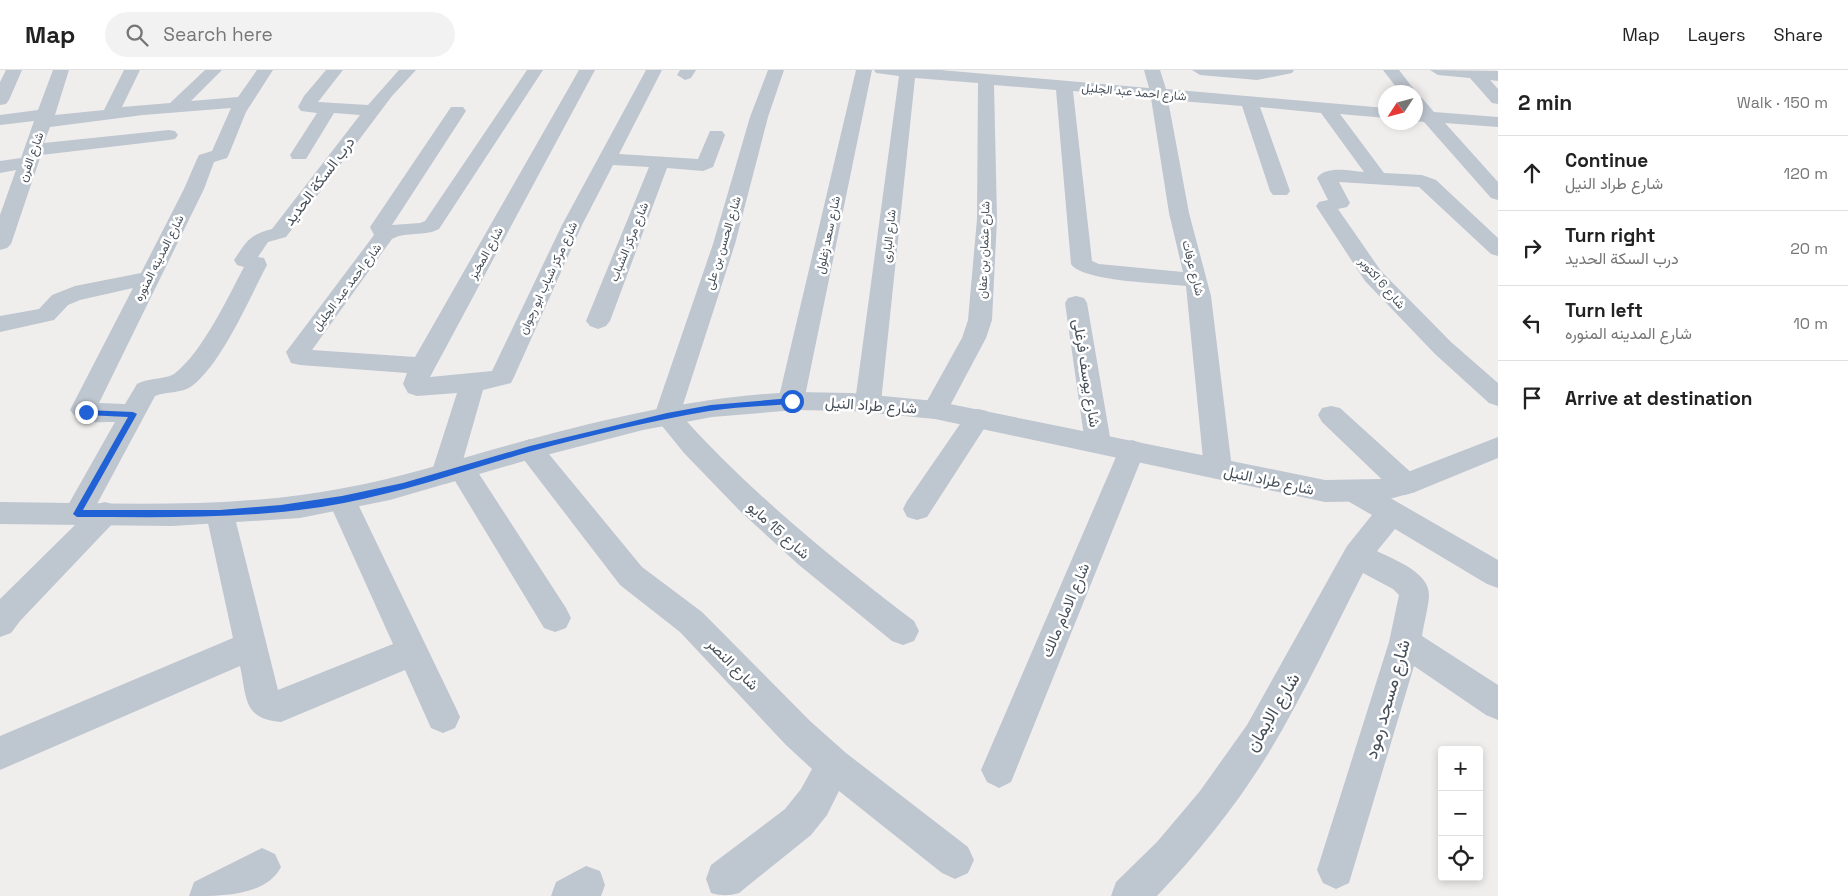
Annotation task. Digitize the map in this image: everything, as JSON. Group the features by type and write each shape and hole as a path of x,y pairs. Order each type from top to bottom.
{"street":[{"path":"0,100 14,70"},
{"name":"شارع الفرن","path":"0,244 4,224 32,156 61,70"},
{"path":"110,114 132,70"},
{"path":"175,107 214,70"},
{"name":"شارع المدينه المنوره","path":"133,414 86,412 83,410 194,189 206,159 220,154 243,102 265,70"},
{"path":"335,70 307,106 312,109 328,110 372,110"},
{"name":"درب السكة الحديد","path":"0,623 91,514 133,414 146,390 155,386 172,385 181,382 202,357 222,328 256,265 256,263 245,260 259,239 279,233 372,110 408,70"},
{"name":"شارع احمد عبد الجليل","path":"422,366 300,357 298,352 389,232 419,231 432,225 535,70"},
{"name":"شارع المخبز","path":"472,384 418,387 415,384 422,366 587,70"},
{"name":"شارع مركز شباب ابو رجوان","path":"472,384 492,381 504,374 572,225 654,70"},
{"name":"شارع الحسن بن على","path":"667,416 724,244 759,117 776,70"},
{"name":"شارع سعد زغلول","path":"792,401 864,70"},
{"name":"شارع احمد عبد الجليل","path":"882,70 1378,112"},
{"name":"شارع عرفات","path":"1152,70 1159,95 1179,213 1200,296 1218,469"},
{"path":"1200,70 1257,75 1286,70"},
{"path":"1391,70 1403,85"},
{"path":"1438,70 1498,76"},
{"name":"شارع البارى","path":"868,402 884,290 908,71"},
{"path":"1474,74 1498,98"},
{"name":"شارع عثمان بن عفان","path":"935,410 974,338 980,320 986,219 986,80"},
{"path":"1064,87 1082,264 1094,270 1196,280"},
{"path":"0,120 110,114 243,102"},
{"path":"1249,102 1280,191"},
{"path":"1326,108 1378,178 1429,184 1498,250"},
{"path":"299,155 328,110"},
{"path":"389,232 380,230 380,227 457,111"},
{"path":"1423,116 1498,122"},
{"path":"1423,118 1498,194"},
{"path":"0,167 32,156 169,135"},
{"path":"607,159 705,164 716,135"},
{"name":"شارع مركز الشباب","path":"598,321 660,163"},
{"name":"شارع 6 اكتوبر","path":"1378,178 1328,176 1327,178 1340,203 1326,206 1373,276 1443,348 1498,397"},
{"path":"0,324 46,315 52,312 59,300 69,296 111,285 149,279"},
{"name":"شارع يوسف فرغلى","path":"1076,303 1098,443"},
{"path":"472,384 453,472 555,618"},
{"name":"شارع طراد النيل","path":"0,513 220,514 281,509 342,500 403,486 530,449 667,416 711,408 792,401 868,402 935,410 1325,491 1356,492 1398,499"},
{"name":"شارع 15 مايو","path":"667,416 700,455 754,509 819,565 903,631"},
{"path":"1331,416 1398,499 1498,575"},
{"path":"917,509 978,418"},
{"path":"1398,499 1498,446"},
{"name":"شارع النصر","path":"530,449 631,576 691,622 798,733 834,765 955,860"},
{"name":"شارع الامام مالك","path":"999,770 1132,450"},
{"name":"شارع الايمان","path":"1130,896 1170,855 1213,804 1259,737 1298,668 1357,555 1398,499"},
{"path":"342,500 443,718"},
{"path":"220,514 264,701 270,707 281,706 413,651"},
{"name":"شارع مسجد رمود","path":"1336,870 1405,642 1414,594 1404,580 1357,555"},
{"path":"1405,642 1498,704"},
{"path":"0,753 251,646"},
{"path":"725,879 798,822 814,802 834,765"},
{"path":"208,896 262,867"}],"route":[{"path":"86,412 133,414 77,514 220,514 281,509 342,500 403,486 530,449 667,416 711,408 792,401"}]}
